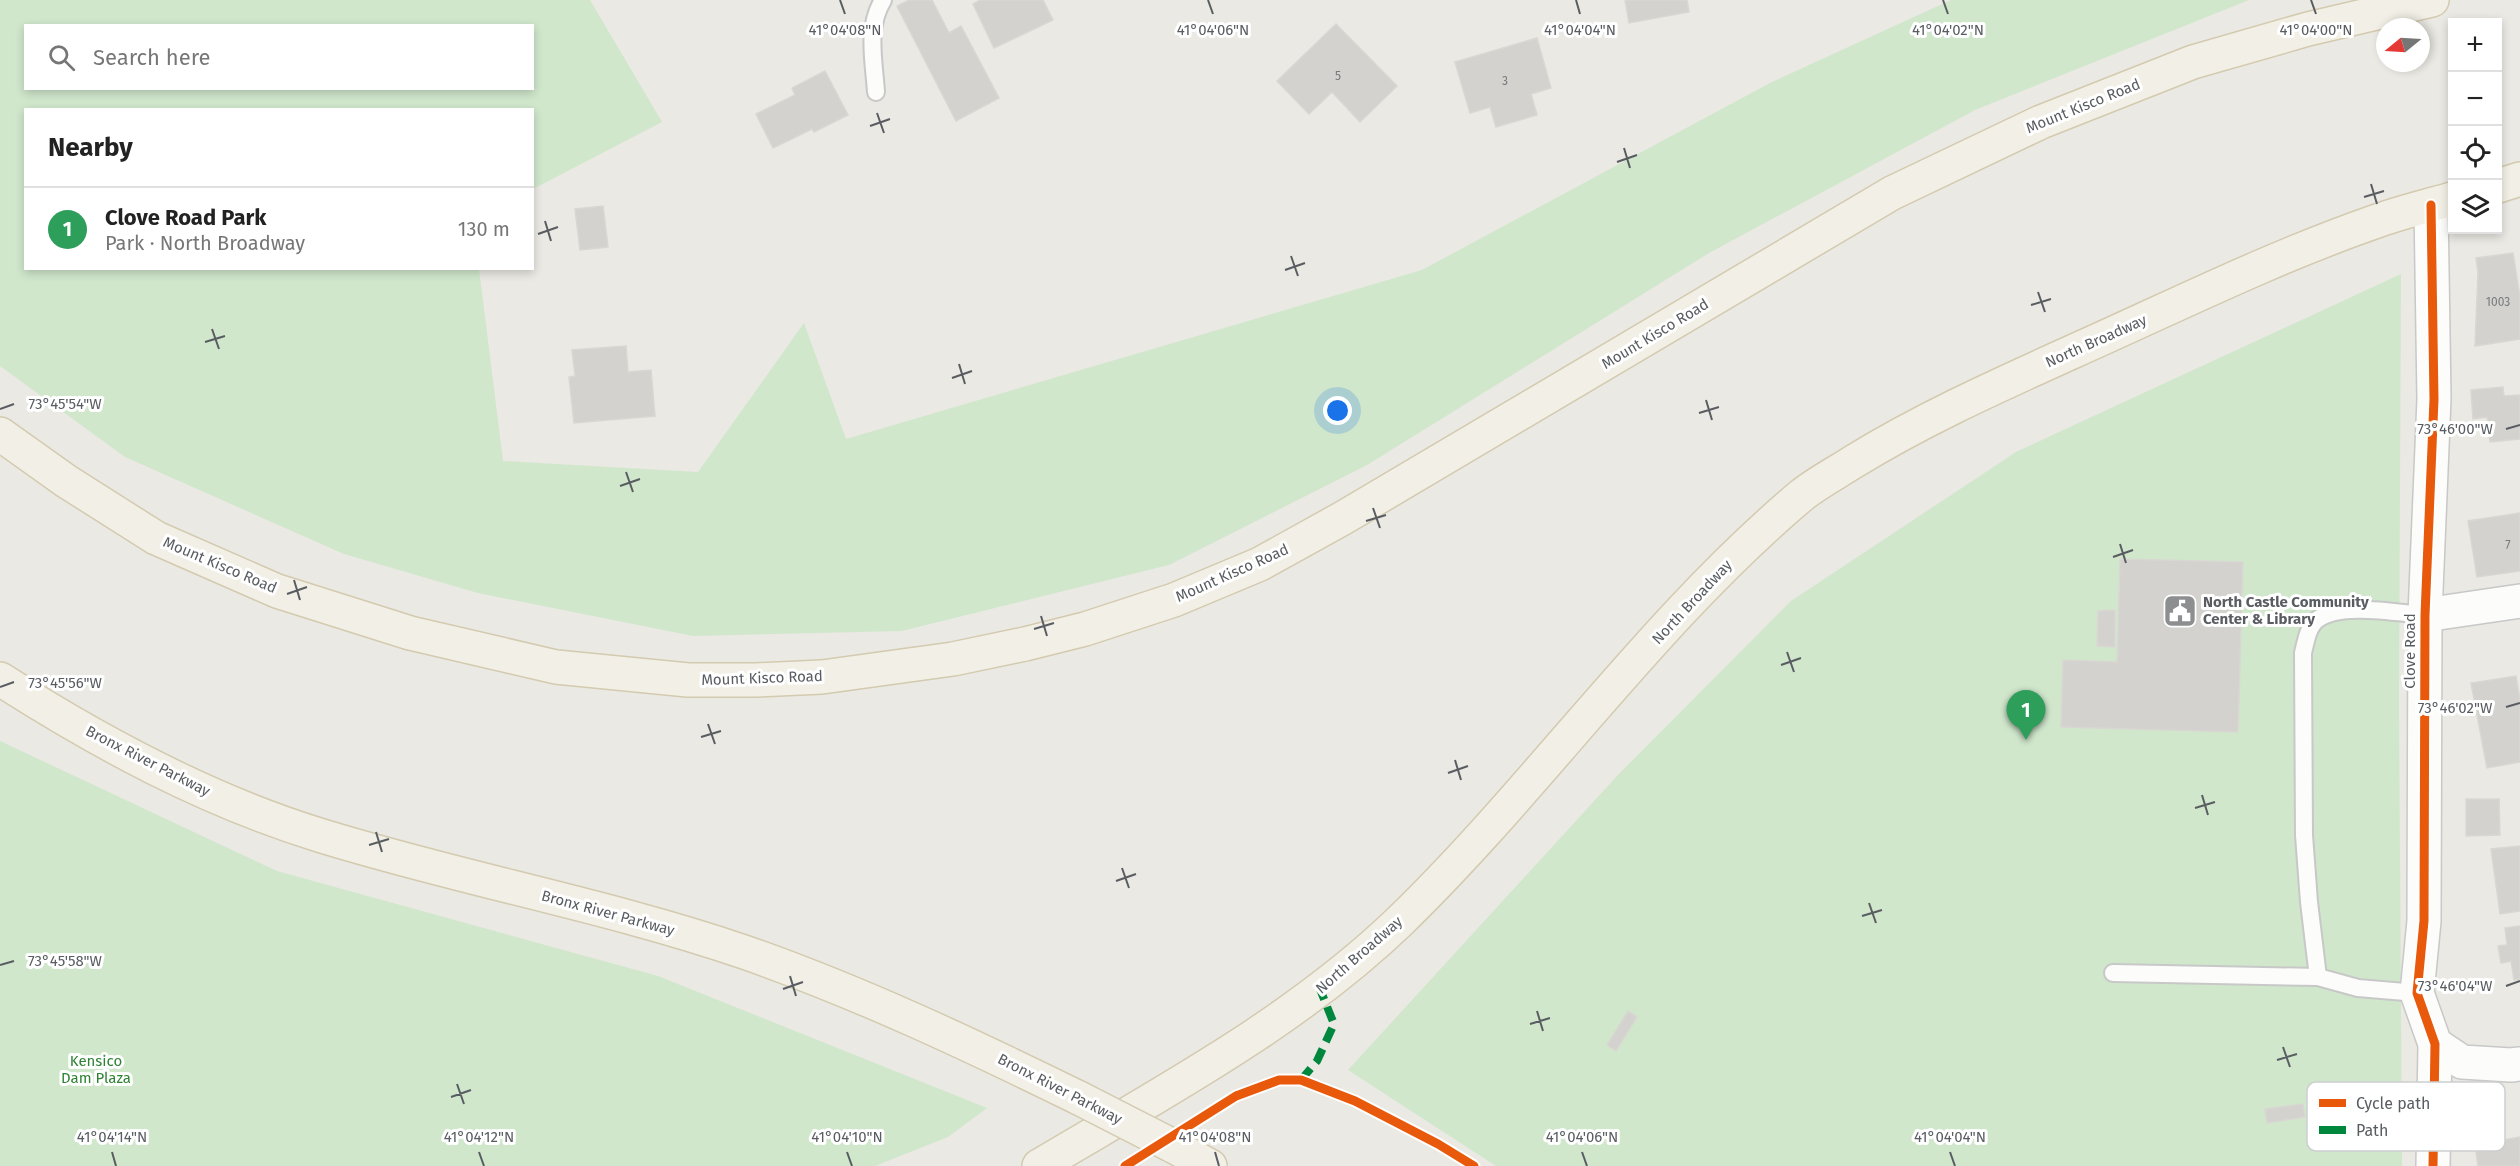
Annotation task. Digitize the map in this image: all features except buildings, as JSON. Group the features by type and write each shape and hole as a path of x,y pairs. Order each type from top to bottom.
{"main road":[{"name":"Mount Kisco Road","path":"0,434 66,481 156,538 277,591 410,633 555,667 688,680 822,677 889,670 953,659 1085,629 1174,600 1260,564 1343,518 1893,194 2041,122 2193,62 2308,29 2432,0"},
{"path":"2502,185 2520,179"},
{"name":"North Broadway","path":"1039,1166 1212,1063 1303,1003 1351,965 1398,923 1473,848 1641,656 1725,565 1806,492 1888,440 1969,398 2291,254 2379,220 2442,202"},
{"name":"Bronx River Parkway","path":"0,679 135,759 223,799 317,834 629,916 748,953 961,1040 1210,1166"}],"street":[{"name":"Clove Road","path":"2434,1082 2435,1044 2417,993 2424,921 2425,615 2442,202"},
{"path":"2425,615 2520,601"},
{"path":"2435,1044 2462,1062 2520,1064"},
{"name":"Clove Road","path":"2433,1151 2433,1166"}],"lane":[{"path":"876,92 872,30 878,8 883,0"},
{"path":"2318,976 2304,835 2303,653 2308,632 2316,620 2333,611 2425,615"},
{"path":"2113,973 2318,976 2358,988 2417,993"}],"green space":[{"path":"0,0 590,0 662,122 534,188 534,108 24,108 24,270 479,270 503,461 698,472 804,323 846,439 1422,270 1770,83 1951,0 2249,0 1975,110 1709,253 1367,465 1169,565 902,631 693,636 478,593 344,554 125,457 0,366"},
{"path":"2401,274 2399,704 2401,1082 2307,1082 2307,1151 2402,1151 2402,1166 1496,1166 1348,1070 1617,776 1791,601 2016,452"},
{"name":"Kensico Dam Plaza","path":"0,741 277,871 658,976 987,1108 948,1137 875,1166 0,1166"}],"marked path":[{"path":"1301,1080 1317,1061 1334,1024 1320,989"}],"cycle path":[{"path":"2431,205 2434,399 2425,615 2424,921 2417,993 2435,1044 2434,1082"},
{"path":"1125,1166 1236,1096 1279,1080 1301,1080 1355,1101 1438,1144 1474,1166"},
{"path":"2433,1151 2433,1166"}],"place":[{"name":"North Castle Community Center & Library","path":"2180,611"},
{"name":"Clove Road Park","path":"2026,740"}]}
